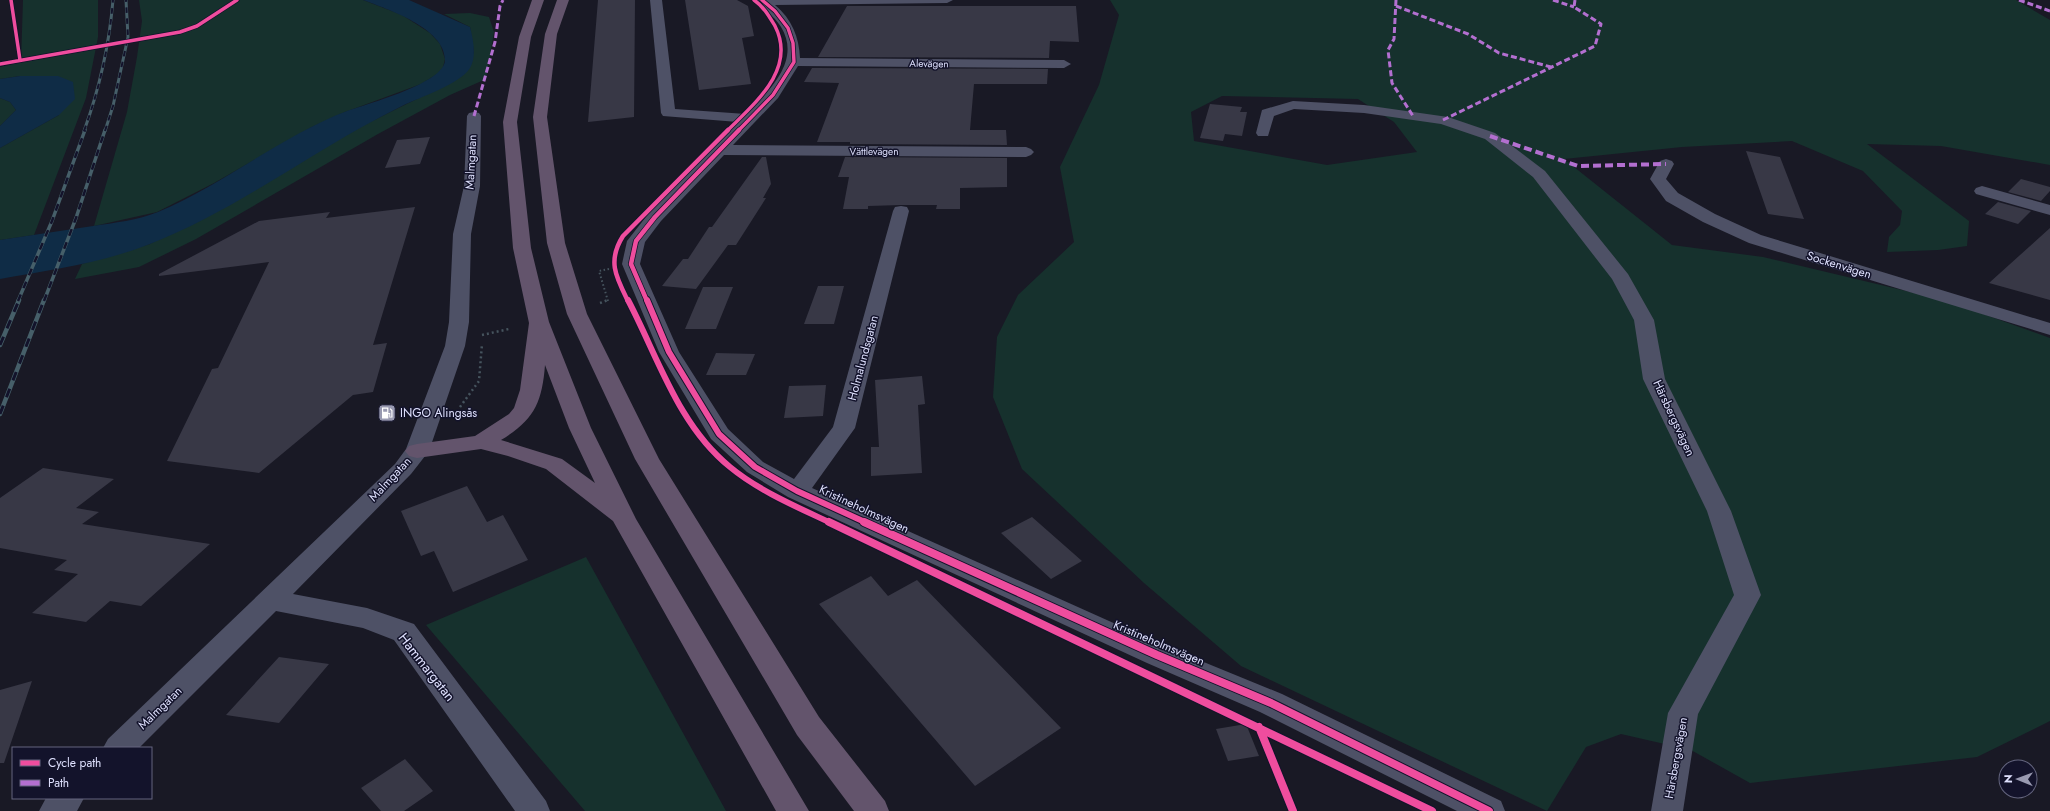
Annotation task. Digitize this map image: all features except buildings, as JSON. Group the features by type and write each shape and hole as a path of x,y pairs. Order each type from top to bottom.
{"highway":[{"path":"538,0 525,37 510,122 522,248 539,322 580,428 624,519 793,811"},
{"path":"563,0 551,34 540,116 556,243 577,314 647,459 808,726 873,811"},
{"path":"481,442 511,423 524,410 530,396 539,322"},
{"path":"417,451 481,442 516,451 554,464 624,519"}],"street":[{"path":"656,0 668,113 750,120"},
{"path":"763,1 947,0"},
{"path":"630,264 636,241 655,217 722,150 773,95 794,62 794,43 788,28 775,11 763,1"},
{"name":"Alevägen","path":"794,62 1064,64"},
{"name":"Härsbergsvägen","path":"1263,133 1267,113 1293,105 1364,109 1443,120 1490,136 1539,174 1621,278 1644,320 1654,379 1718,511 1748,595 1683,712 1667,811"},
{"name":"Malmgatan","path":"120,747 271,600 403,468 417,451 455,346 459,322 462,234 472,186 474,116"},
{"name":"Vättlevägen","path":"722,150 1026,152"},
{"name":"Sockenvägen","path":"1666,164 1658,179 1672,198 1709,218 1755,239 2050,329"},
{"path":"1982,191 2050,210"},
{"name":"Holmalundsgatan","path":"797,491 844,428 901,211"},
{"name":"Kristineholmsvägen","path":"630,264 669,352 719,434 755,467 797,491 1157,655 1271,703 1489,811"},
{"name":"Hammargatan","path":"271,600 367,618 404,632 534,811"},
{"path":"55,811 67,799"}],"path":[{"path":"600,303 608,300 598,271 630,264"}],"green space":[{"path":"23,0 98,0 98,37 86,98 34,235 0,240 0,148 59,115 58,76 20,76 0,79 0,67 21,62"},
{"path":"139,0 363,0 402,15 430,33 440,44 445,59 442,71 421,84 345,112 312,127 214,183 157,212 94,226 127,112 142,21"},
{"path":"1110,0 2016,0 2050,20 2050,165 1941,146 1867,144 1969,221 1967,246 1938,250 1887,252 1889,237 1900,225 1902,211 1863,171 1792,141 1682,147 1564,159 1672,245 1763,257 1944,300 2050,338 2050,721 1977,757 1750,783 1691,750 1621,734 1586,747 1547,811 1241,666 1144,583 1022,469 993,397 997,337 1018,295 1074,242 1060,167 1099,85 1119,15","holes":["1222,96 1358,99 1394,122 1417,152 1327,165 1194,141 1191,112"]},
{"path":"470,13 489,17 494,32 486,79 450,95 378,134 196,239 139,267 75,279 82,264 150,244 360,127 427,94 474,53 470,27 444,14"},
{"path":"0,98 10,102 16,110 0,126"},
{"path":"586,557 726,811 585,811 426,625"}],"water":[{"path":"363,0 409,0 470,27 474,53 470,68 457,80 370,123 215,214 183,230 132,251 95,261 0,279 0,240 118,222 158,212 206,188 275,147 323,121 347,111 404,92 432,77 442,69 445,60 442,49 436,38 413,21"},
{"path":"20,76 58,76 73,82 75,99 59,115 0,148 0,126 16,110 10,102 0,98 0,79"}],"railway":[{"path":"84,131 95,99 103,67 113,0"},
{"path":"105,131 113,106 128,37 126,0"},
{"path":"18,301 52,221 85,130"},
{"path":"44,301 76,218 105,130"},
{"path":"0,345 19,300"},
{"path":"0,414 44,300"}],"marked path":[{"path":"474,116 495,42 500,6 503,0"},
{"path":"1396,0 1394,39 1388,50 1392,83 1413,116"},
{"path":"1553,0 1574,7"},
{"path":"1443,120 1595,46 1601,24 1574,7 1575,0"},
{"path":"2019,0 2050,11"},
{"path":"1396,6 1468,34 1499,53 1551,67"},
{"path":"1490,136 1578,166 1666,164"}],"cycle path":[{"path":"11,0 20,60"},
{"path":"0,64 180,32 197,26 237,0"},
{"path":"754,0 762,6 768,15 778,32 781,42 781,60 774,79 761,97 623,236 614,254 618,281 682,409 707,445 722,460 740,474 800,508 1432,811"},
{"path":"762,0 775,11 788,28 793,43 794,62 773,95 655,217 636,241 631,264 669,352 719,434 755,467 797,491 1157,655 1271,703 1489,811"},
{"path":"1259,727 1293,811"}],"place":[{"name":"INGO Alingsås","path":"387,413"}]}
